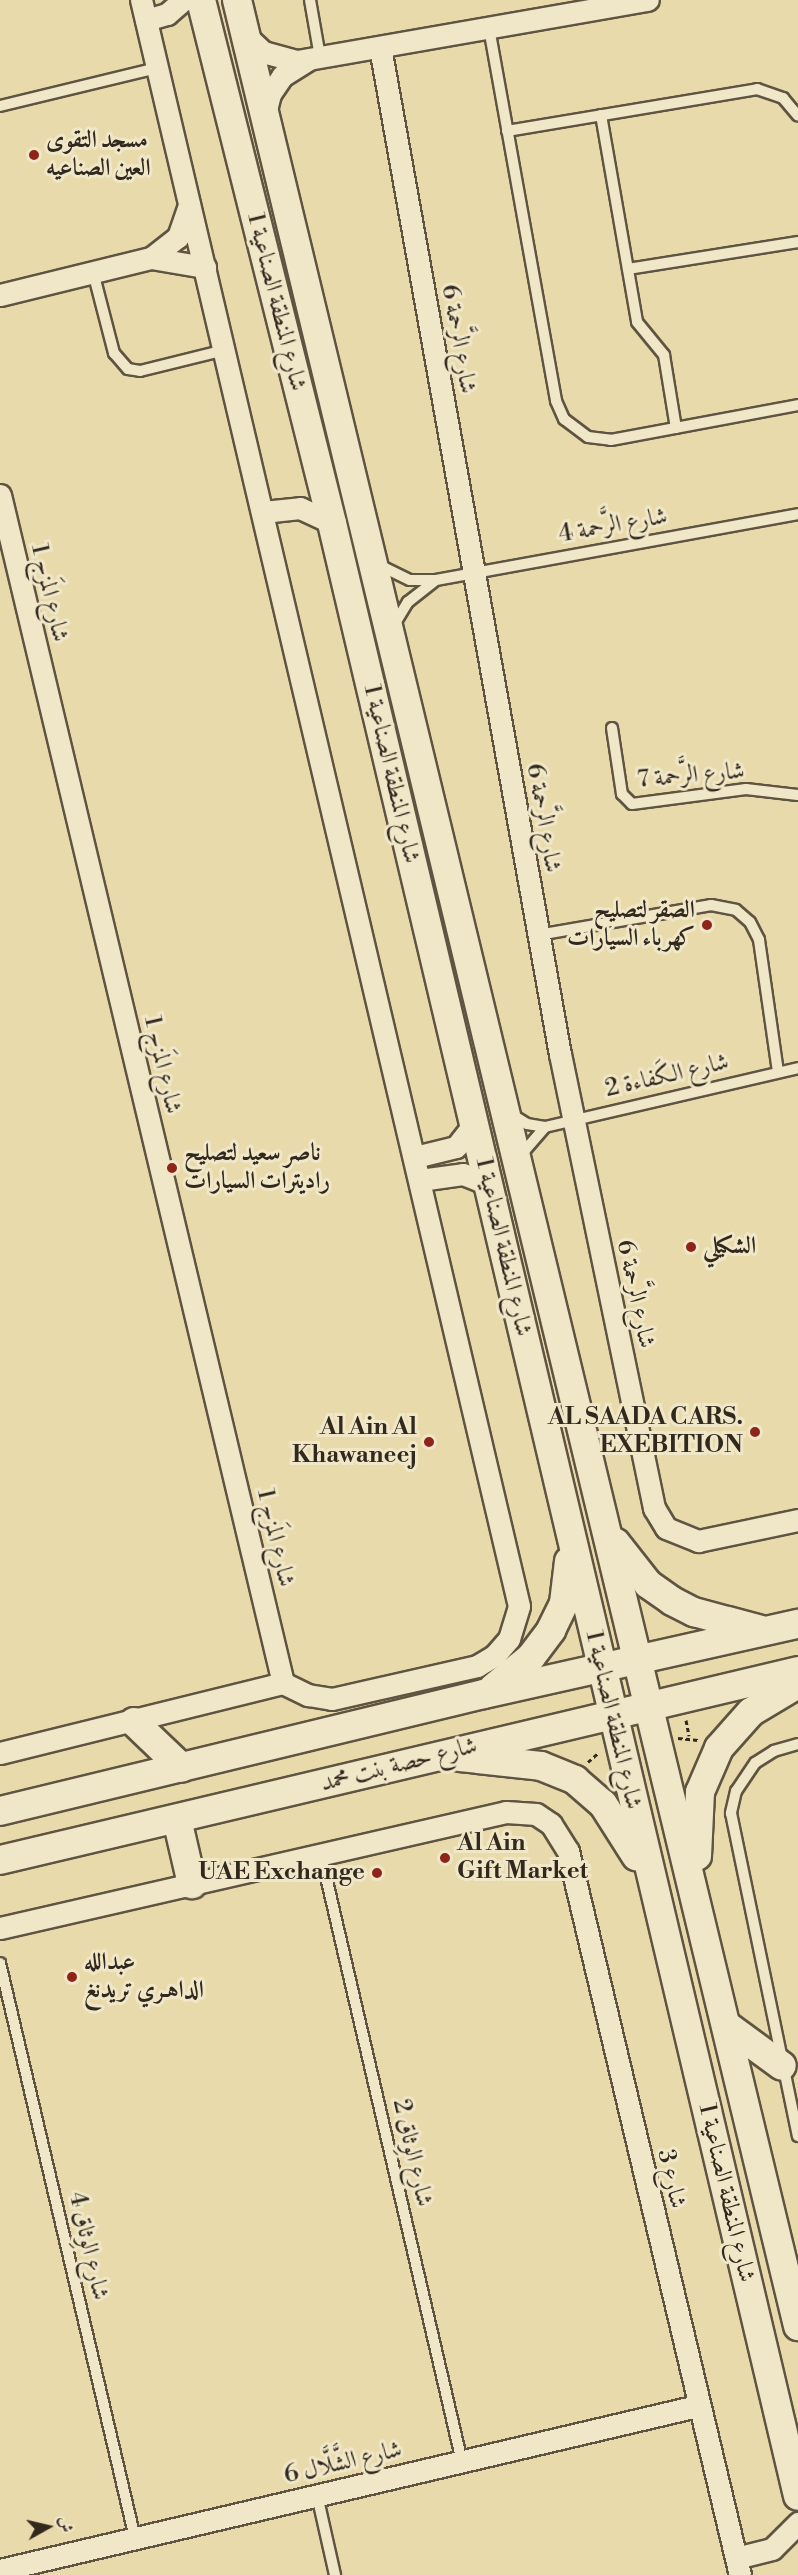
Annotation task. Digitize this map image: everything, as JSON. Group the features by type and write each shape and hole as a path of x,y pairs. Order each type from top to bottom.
{"street":[{"path":"167,14 183,0"},
{"name":"شارع المنطقة الصناعية 1","path":"237,0 519,1160 798,2326"},
{"path":"246,36 274,57 314,58 623,2 648,0"},
{"path":"0,1753 134,1722 283,1683 320,1698 358,1695 477,1666 503,1648 514,1628 519,1606 516,1584 143,10 167,14 204,13"},
{"name":"شارع المنطقة الصناعية 1","path":"204,13 332,523 611,1713 798,2496"},
{"name":"شارع الرَّحمة 6","path":"380,47 538,935 573,1119 659,1519 676,1534 698,1541 798,1520"},
{"path":"265,115 275,84 290,69 314,58"},
{"path":"151,258 178,237 189,204"},
{"path":"0,295 151,258 205,267"},
{"path":"288,507 306,493 319,474"},
{"name":"شارع المَزج 1","path":"0,495 283,1683"},
{"path":"263,512 288,507 311,512 332,523"},
{"path":"426,922 445,947 468,950"},
{"path":"415,1157 456,1147 474,1124"},
{"path":"420,1180 463,1174 488,1184"},
{"path":"609,1534 636,1571 662,1595 694,1612 766,1631"},
{"path":"484,1694 531,1657 551,1630 568,1586 571,1538"},
{"name":"شارع حصة بنت محمد","path":"0,1811 484,1694 798,1624"},
{"name":"شارع حصة بنت محمد","path":"0,1860 649,1704 798,1671"},
{"path":"696,1897 698,1808 711,1762 739,1723 798,1684"},
{"path":"134,1722 182,1768"},
{"path":"443,1754 533,1764 575,1780 614,1818 651,1881"},
{"name":"شارع 3","path":"321,1855 506,1812 526,1812 544,1819 557,1829 568,1851 697,2406 738,2567"},
{"path":"177,1819 192,1884"},
{"path":"0,1928 321,1855"},
{"path":"726,2025 782,2066"},
{"name":"شارع الشَّلَّال 6","path":"0,2570 697,2406"},
{"path":"738,2567 772,2549 798,2523"}],"lane":[{"path":"310,0 314,58"},
{"path":"489,28 556,401 564,419 578,432 599,440 798,405"},
{"path":"0,106 157,68"},
{"path":"507,131 757,90 783,98 798,116"},
{"path":"602,115 637,322 664,355 676,428"},
{"path":"628,269 798,242"},
{"path":"93,272 114,353 128,369 140,371 225,350"},
{"name":"شارع الرَّحمة 4","path":"374,561 410,580 436,580 798,514"},
{"name":"شارع الرَّحمة 4","path":"391,634 408,602 436,580"},
{"name":"شارع الرَّحمة 7","path":"612,728 622,794 632,804 746,789 798,795"},
{"path":"538,935 711,905 736,910 750,922 759,940 778,1072"},
{"name":"شارع الكَفاءة 2","path":"545,1126 798,1068"},
{"path":"506,1108 527,1124 545,1126"},
{"path":"519,1160 545,1126"},
{"path":"798,1744 774,1751 755,1763 736,1791 731,1813 798,2136"},
{"name":"شارع الوِثاق 2","path":"321,1855 462,2462"},
{"name":"شارع الوِثاق 4","path":"0,1963 135,2538"},
{"path":"317,2495 336,2575"}],"place":[{"name":"مسجد التقوى العين الصناعيه","path":"34,155"},
{"name":"الصقر لتصليح كهرباء السيارات","path":"707,925"},
{"name":"ناصر سعيد لتصليح راديترات السيارات","path":"172,1168"},
{"name":"الشكيلي","path":"691,1247"},
{"name":"AL SAADA CARS. EXEBITION","path":"755,1432"},
{"name":"Al Ain Al Khawaneej","path":"429,1442"},
{"name":"Al Ain Gift Market","path":"445,1858"},
{"name":"UAE Exchange","path":"377,1873"},
{"name":"عبدالله الداهـري تريدنغ","path":"72,1977"}]}
